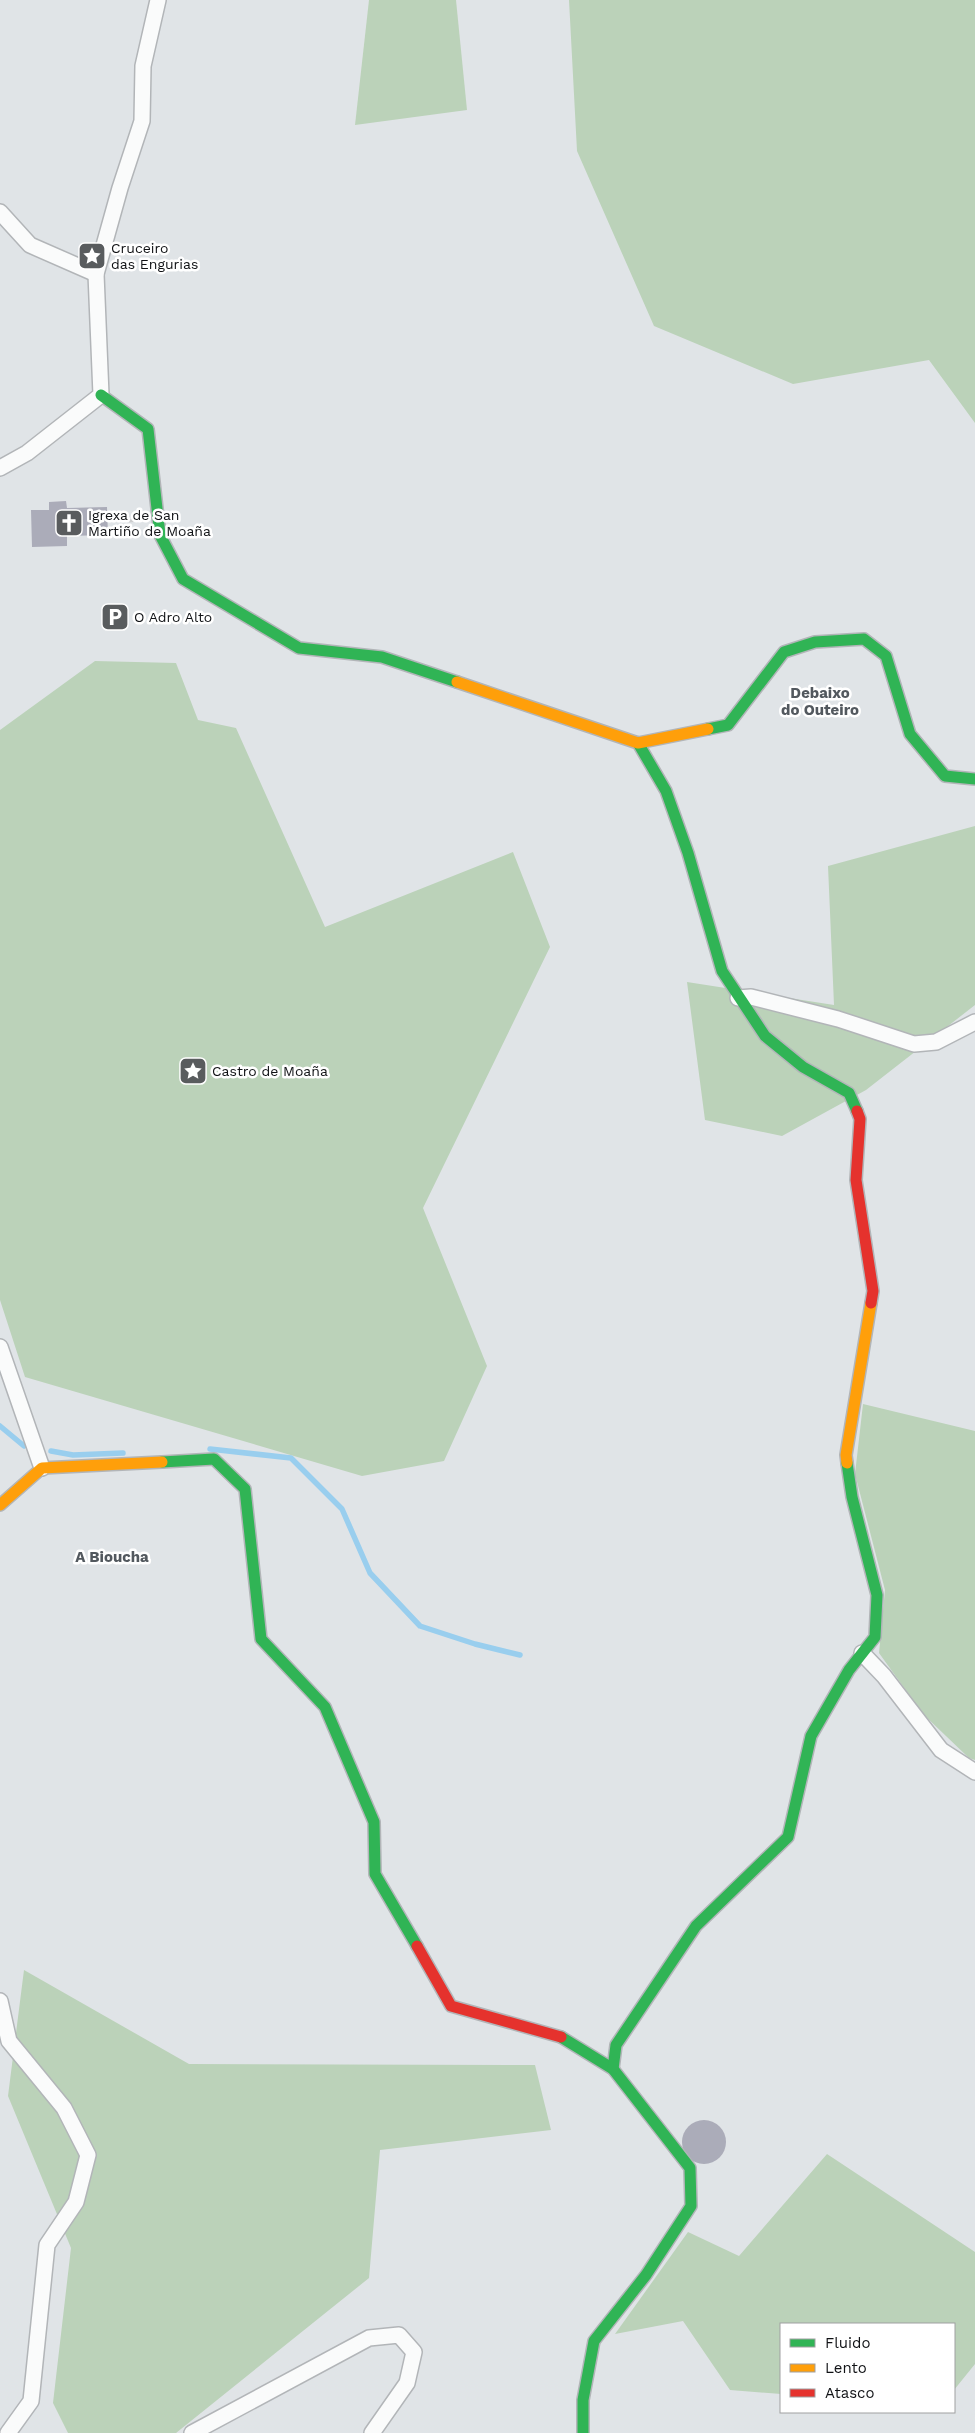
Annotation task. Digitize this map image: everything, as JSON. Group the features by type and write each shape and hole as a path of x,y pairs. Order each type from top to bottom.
{"street":[{"path":"102,395 96,274 120,188 142,121 143,66 158,0"},
{"path":"0,212 30,245 96,274"},
{"path":"0,468 27,453 102,395"},
{"path":"102,395 148,429 160,535 179,582 224,610 299,648 382,657 638,743 728,725 784,652 815,642 864,639 886,656 910,734 945,776 975,779"},
{"path":"613,2069 616,2045 696,1926 788,1837 811,1736 849,1670 875,1637 876,1595 852,1497 846,1455 866,1346 873,1291 856,1180 860,1119 849,1093 802,1067 765,1036 738,998 722,971 688,853 666,791 638,743"},
{"path":"738,998 751,997 838,1019 914,1044 936,1042 975,1022"},
{"path":"0,1347 42,1468"},
{"path":"0,1505 42,1468 214,1459 245,1489 261,1639 326,1707 374,1822 375,1874 451,2006 559,2035 613,2069 690,2168 692,2206 646,2275 594,2341 583,2400 583,2433"},
{"path":"862,1654 884,1676 941,1750 975,1772"},
{"path":"0,2001 9,2040 64,2108 88,2155 76,2202 47,2245 31,2401 8,2433"},
{"path":"192,2433 369,2338 399,2335 414,2352 407,2383 372,2433"}],"green space":[{"path":"369,0 456,0 467,110 355,125"},
{"path":"569,0 975,0 975,423 929,360 793,384 654,326 577,151"},
{"path":"95,661 176,663 198,720 236,728 325,927 513,852 550,947 423,1208 487,1366 444,1461 362,1476 25,1377 0,1300 0,730"},
{"path":"975,826 975,1005 866,1090 782,1136 705,1120 687,982 834,1005 828,866"},
{"path":"863,1404 975,1431 975,1760 969,1758 923,1714 879,1653 885,1590 855,1474"},
{"path":"24,1970 189,2064 535,2065 551,2130 380,2150 369,2278 176,2433 68,2433 53,2403 71,2248 8,2096"},
{"path":"827,2154 975,2252 975,2364 955,2389 955,2323 780,2323 780,2394 730,2390 683,2321 615,2334 688,2232 739,2256"}],"building":[{"name":"Igrexa de San Martiño de Moaña","path":"66,501 67,508 107,507 108,535 67,536 67,546 32,547 31,510 49,510 49,502"},
{"path":"704,2120 716,2124 722,2130 726,2142 722,2154 716,2160 704,2164 692,2160 686,2154 682,2142 686,2130 692,2124"}],"waterway":[{"path":"0,1426 24,1446"},
{"path":"210,1449 291,1458 342,1509 370,1573 420,1626 475,1644 520,1655"},
{"path":"51,1451 73,1455 123,1453"}],"traffic: fast":[{"path":"101,395 148,429 160,535 183,579 299,648 382,657 457,682"},
{"path":"708,729 728,725 784,652 815,642 864,639 886,656 910,734 945,776 975,779"},
{"path":"638,743 666,791 688,853 722,971 765,1036 803,1067 849,1093 857,1111"},
{"path":"162,1462 214,1459 245,1489 261,1639 325,1707 374,1822 375,1874 417,1946"},
{"path":"613,2069 616,2045 696,1926 788,1837 811,1736 849,1670 875,1637 877,1595 852,1497 847,1463"},
{"path":"561,2037 613,2069 690,2168 691,2206 646,2275 594,2341 583,2400 583,2433"}],"traffic: slow":[{"path":"457,682 638,743 708,729"},
{"path":"847,1463 846,1455 871,1303"},
{"path":"0,1505 42,1468 162,1462"}],"traffic: jam":[{"path":"857,1111 860,1119 856,1180 873,1291 871,1303"},
{"path":"417,1946 451,2006 561,2037"}],"place":[{"name":"Cruceiro das Engurias","path":"92,256"},
{"name":"Igrexa de San Martiño de Moaña","path":"69,523"},
{"name":"O Adro Alto","path":"115,617"},
{"name":"Castro de Moaña","path":"193,1071"}],"district":[{"name":"Debaixo do Outeiro","path":"820,702"},
{"name":"A Bioucha","path":"112,1557"}]}
